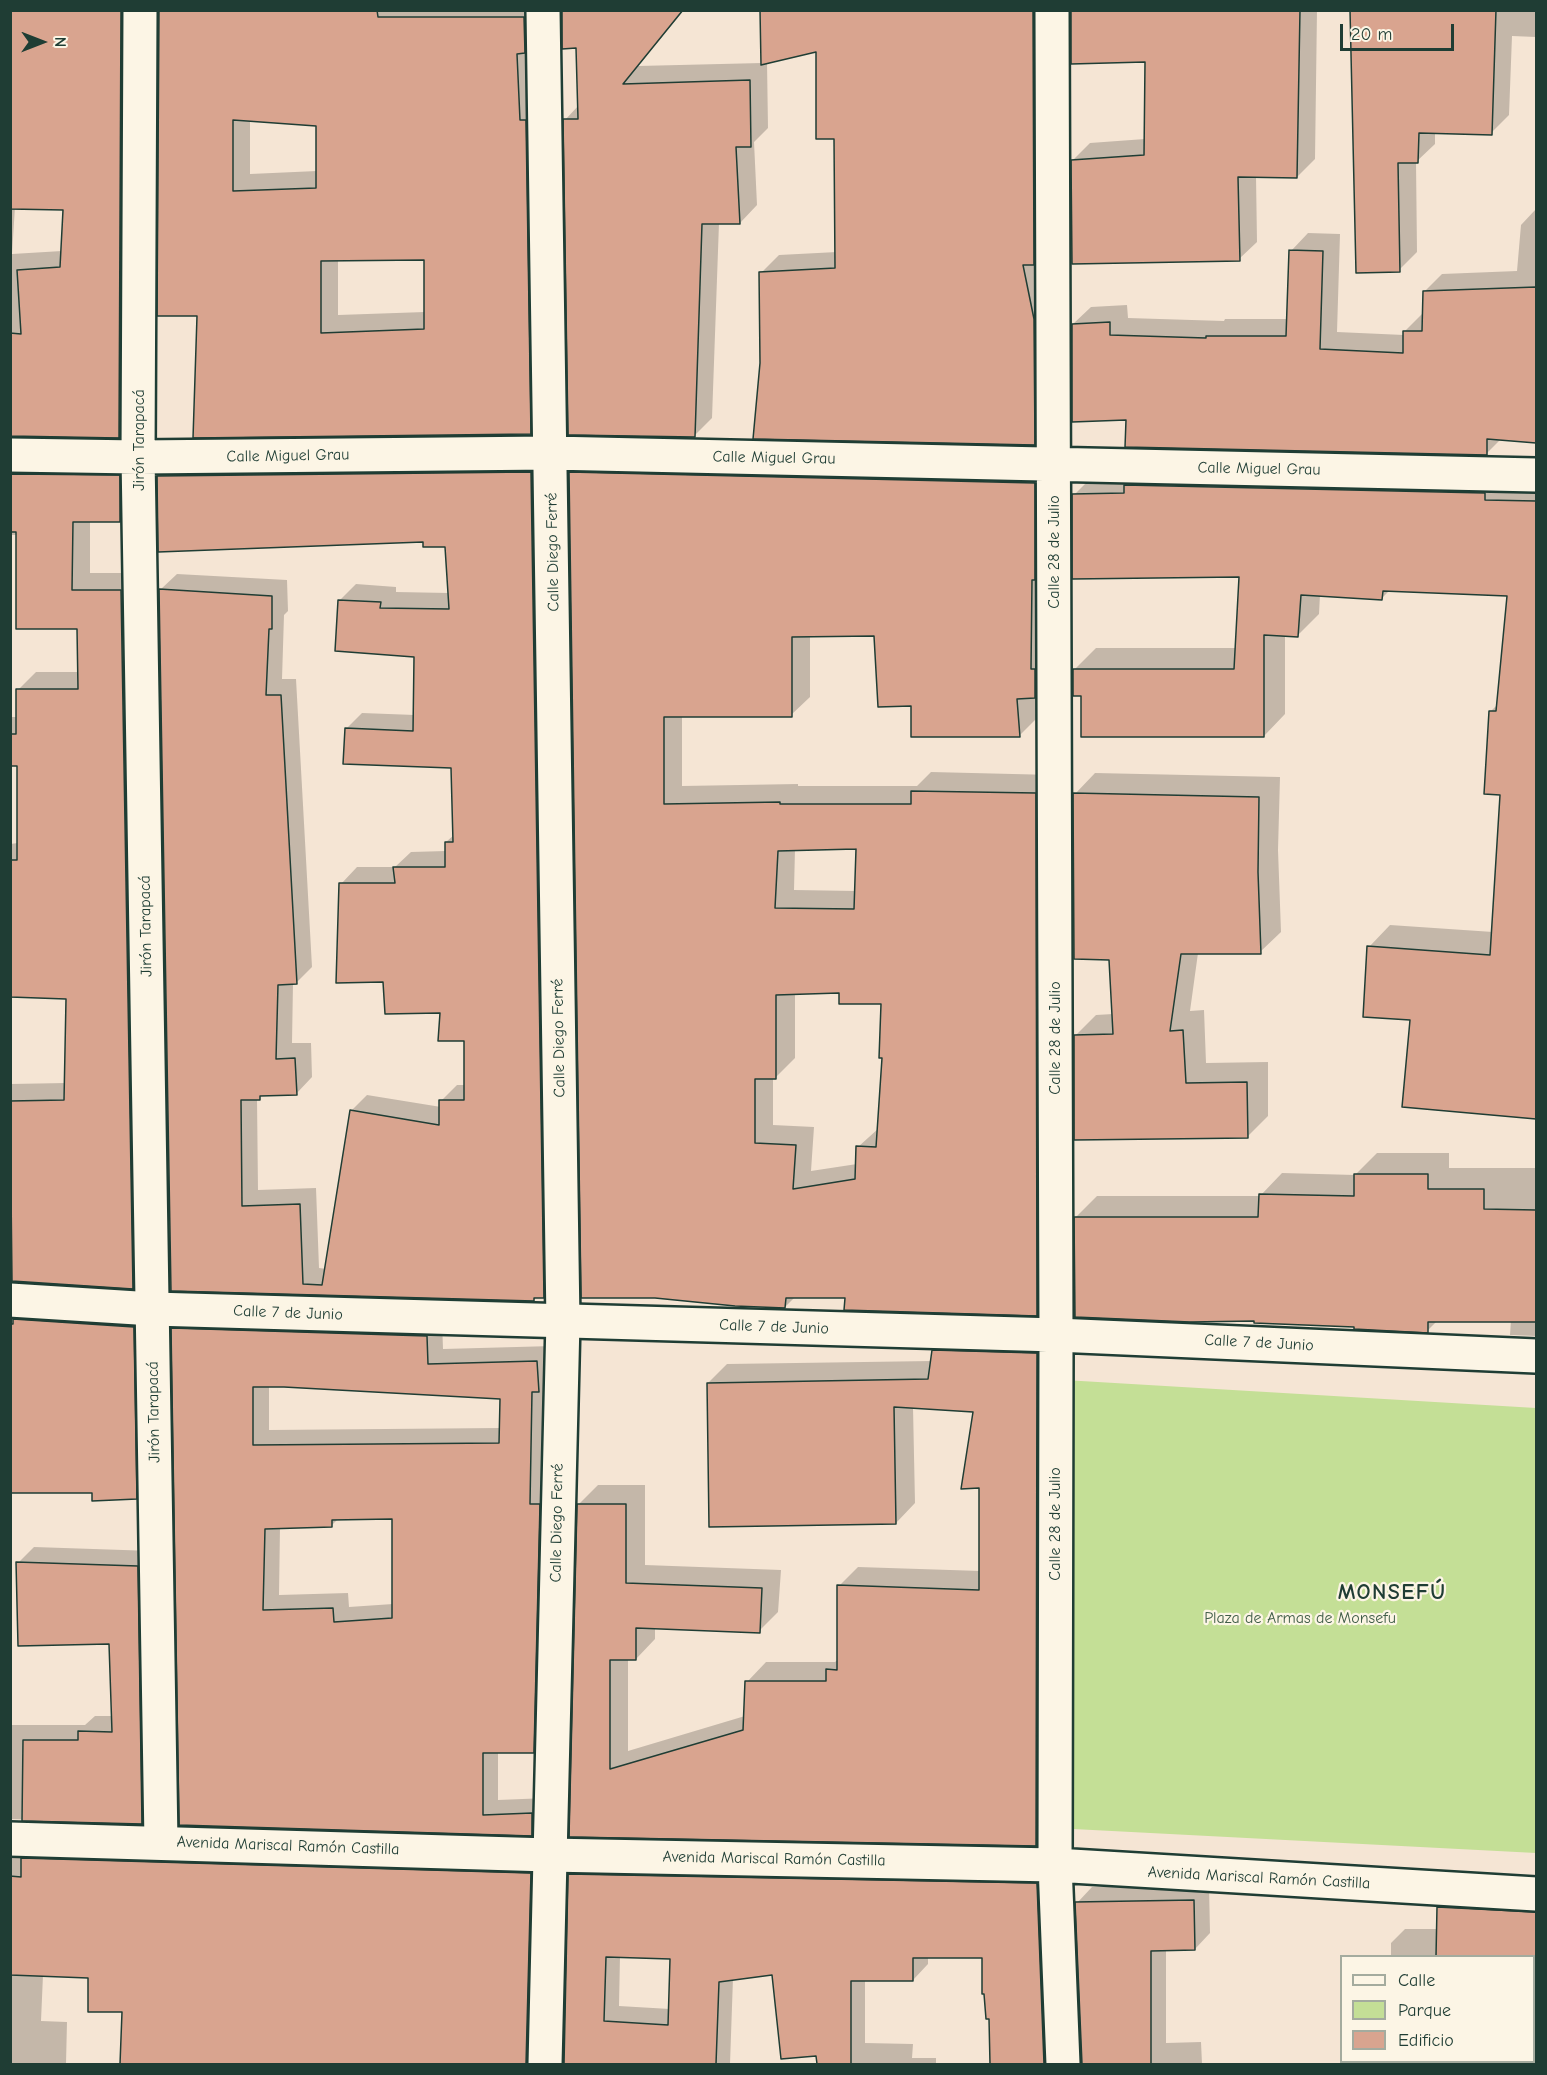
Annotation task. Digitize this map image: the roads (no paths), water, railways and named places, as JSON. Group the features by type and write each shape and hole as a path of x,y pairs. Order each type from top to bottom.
{"street":[{"name":"Jirón Tarapacá","path":"140,10 138,457 162,1842"},
{"name":"Calle Diego Ferré","path":"543,10 563,1321 545,2064"},
{"name":"Calle 28 de Julio","path":"1053,10 1055,1865 1063,2064"},
{"name":"Calle Miguel Grau","path":"10,455 138,457 551,453 1536,475"},
{"name":"Calle 7 de Junio","path":"10,1300 153,1309 1056,1335 1536,1356"},
{"name":"Avenida Mariscal Ramón Castilla","path":"10,1839 549,1855 1055,1865 1536,1894"}],"district":[{"name":"MONSEFÚ","path":"1392,1593"}],"park label":[{"name":"Plaza de Armas de Monsefu","path":"1300,1618"}]}
